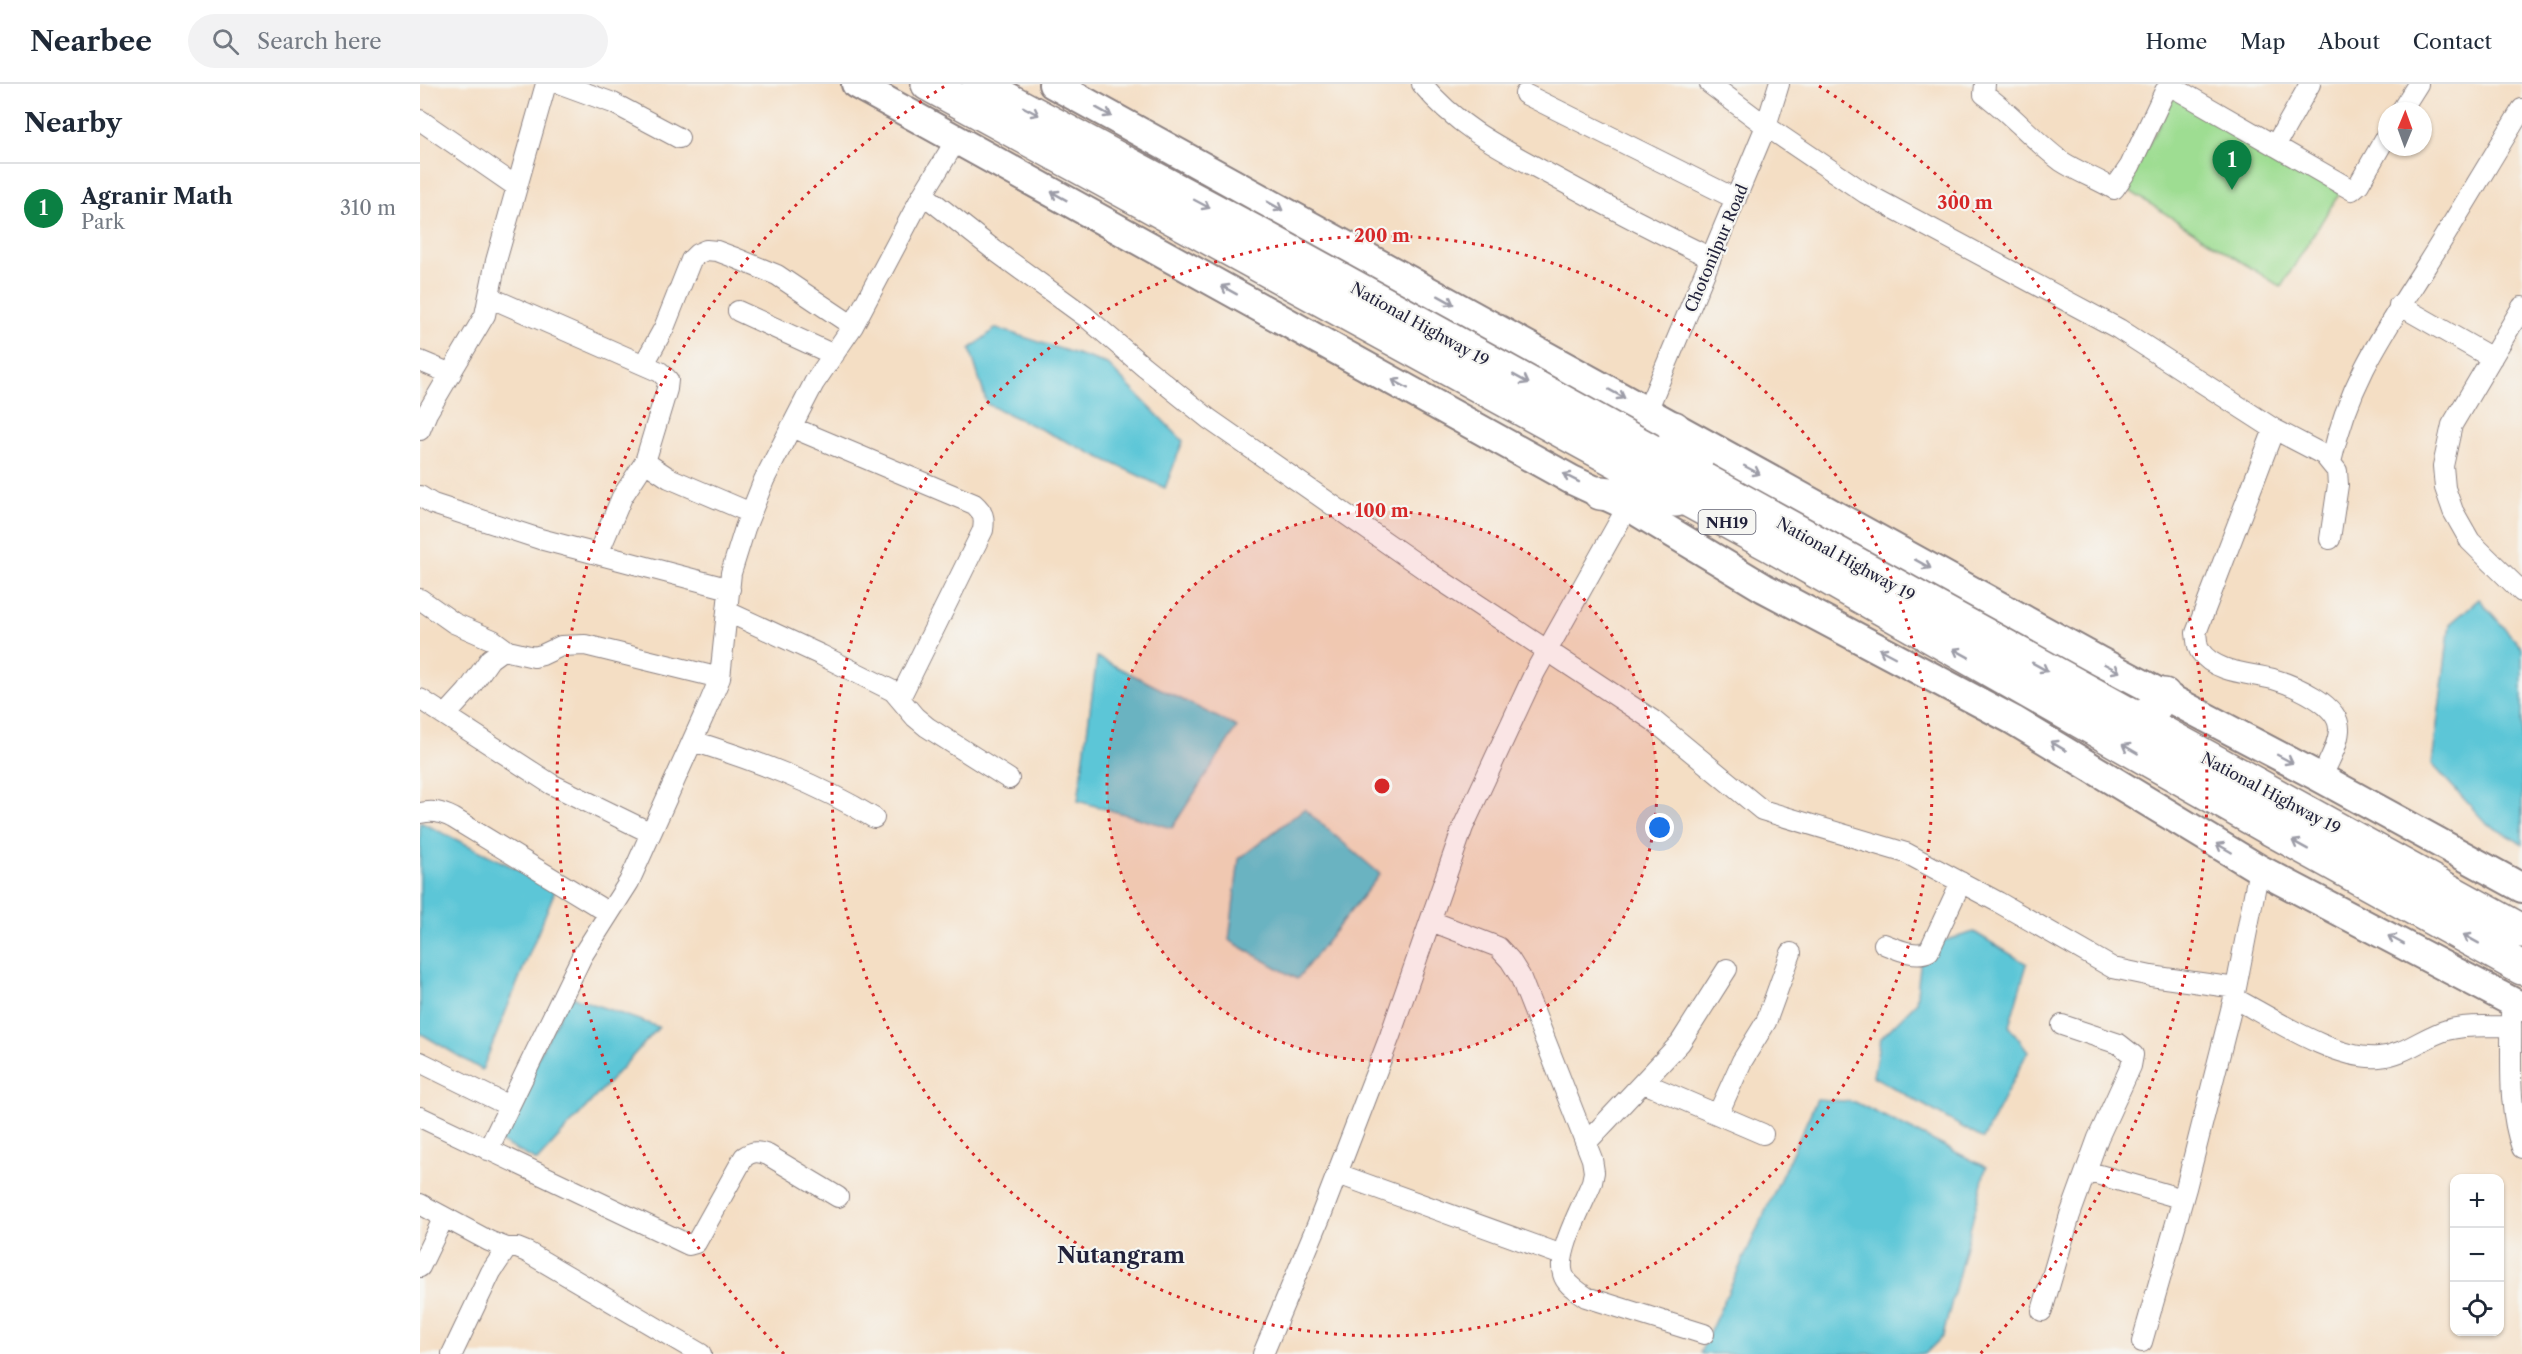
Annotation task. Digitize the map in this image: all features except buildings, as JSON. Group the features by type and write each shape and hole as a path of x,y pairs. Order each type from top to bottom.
{"highway":[{"name":"NH19","path":"928,84 1695,490 2267,827 2522,968"},
{"name":"National Highway 19","path":"979,84 1695,490 2141,723 2522,931"},
{"path":"1614,499 1695,490 1674,428"},
{"path":"2141,723 2164,695"}],"main road":[{"path":"856,84 1572,480 1614,499 1764,588 2013,720 2152,806 2515,1011"},
{"path":"1053,84 1674,428 2522,888"}],"street":[{"path":"420,430 485,315 496,261 546,84"},
{"path":"561,84 613,103 679,138"},
{"path":"1422,84 1449,114 1496,147 1642,226 1712,258"},
{"path":"1710,84 1766,126 1865,193 2119,329 2274,429 2324,455 2337,471 2338,485 2330,539"},
{"path":"1985,84 1984,94 2050,152 2073,169 2114,189 2130,166 2168,88 2178,90 2352,189 2359,184 2378,151"},
{"path":"2275,146 2310,84"},
{"path":"2407,102 2418,84"},
{"name":"Chotonilpur Road","path":"1647,411 1766,126 1777,85"},
{"path":"1525,94 1736,199"},
{"path":"2331,462 2339,426 2358,377 2399,306 2426,267 2522,109"},
{"path":"420,120 517,187"},
{"path":"488,1150 582,956 628,882 720,678 731,573 764,480 814,383 853,326 923,194 957,139"},
{"path":"923,194 994,250 1086,317 1209,419 1430,573 1654,721 1762,810 1906,853 2113,968 2235,993 2317,1042 2366,1058 2380,1058 2403,1052 2448,1030 2515,1011 2511,1072 2516,1132 2522,1148"},
{"path":"644,364 664,328 692,260 697,254 706,250 717,251 777,275 853,326"},
{"path":"489,297 586,342 644,364 660,372 668,380 661,414 645,462 622,497 598,554"},
{"path":"2399,306 2492,358"},
{"path":"2522,307 2452,425 2444,466 2445,488 2453,511 2470,541 2522,592"},
{"path":"738,311 834,355"},
{"path":"420,361 451,374"},
{"path":"791,427 974,504 982,512 985,520 983,530 900,698"},
{"path":"2274,429 2196,633 2199,650 2212,663 2275,680 2294,688 2324,703 2336,716 2339,729 2336,745 2321,778"},
{"path":"645,462 669,478 751,513"},
{"path":"420,496 434,504 540,539 730,589"},
{"path":"1263,1354 1338,1174 1463,827 1614,499"},
{"path":"420,599 454,623 493,640 508,651"},
{"path":"728,612 886,687 900,698 905,707 927,727 1009,779"},
{"path":"446,715 490,658 501,651 534,657 542,656 561,646 585,645 720,678"},
{"path":"420,699 551,784 651,832"},
{"path":"693,741 758,762 804,781 843,799 874,818"},
{"path":"420,813 439,812 453,818 609,914"},
{"path":"2142,1341 2183,1199 2235,993 2259,868"},
{"path":"1884,944 1912,953 1925,954 1929,951 1961,882"},
{"path":"1431,921 1498,947 1510,960 1520,976 1586,1143 1594,1172 1562,1255 1563,1276 1569,1286 1586,1297 1704,1335"},
{"path":"1718,1114 1742,1061 1766,1022 1791,953"},
{"path":"1586,1143 1680,1043 1727,969"},
{"path":"2042,1311 2070,1215 2098,1137 2131,1066 2133,1055 2119,1044 2062,1025"},
{"path":"420,1062 509,1106"},
{"path":"1644,1083 1763,1134"},
{"path":"420,1117 555,1179 690,1245 696,1243 744,1157 751,1152 759,1151 768,1155 838,1197"},
{"path":"2086,1171 2183,1199"},
{"path":"1338,1174 1562,1255"},
{"path":"420,1204 489,1241 527,1252 701,1354"},
{"path":"420,1267 444,1217"},
{"path":"452,1354 491,1272 507,1248"}],"green space":[{"path":"2174,97 2340,192 2281,287 2125,188"}],"water":[{"path":"996,328 1107,364 1183,441 1165,488 987,404 970,349"},
{"path":"2479,599 2522,648 2522,844 2486,823 2432,764 2450,624"},
{"path":"1097,657 1237,727 1172,828 1078,801"},
{"path":"1304,809 1380,874 1297,979 1229,940 1239,859"},
{"path":"420,822 556,888 482,1070 420,1033"},
{"path":"1974,932 2027,964 2009,1026 2028,1051 1983,1139 1873,1076 1880,1039 1916,1003 1922,947"},
{"path":"570,996 659,1027 537,1161 495,1139"},
{"path":"1817,1099 1855,1102 1986,1167 1943,1336 1925,1354 1700,1353"}],"place":[{"name":"Agranir Math","path":"2232,190"}],"district":[{"name":"Nutangram","path":"1121,1255"}]}
